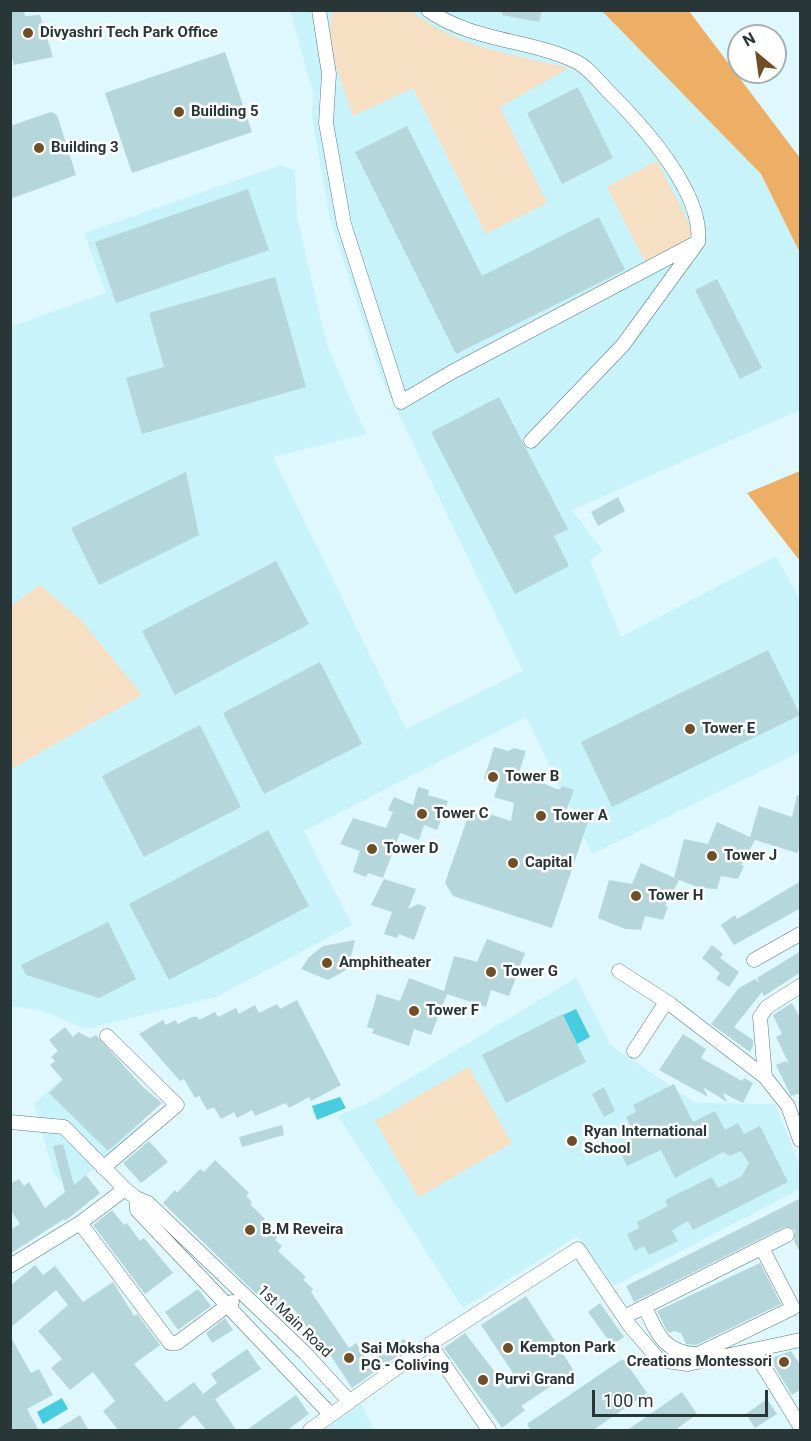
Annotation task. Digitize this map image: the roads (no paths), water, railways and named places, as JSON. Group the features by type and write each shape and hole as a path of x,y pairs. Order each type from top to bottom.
{"street":[{"path":"319,10 329,74 326,123 344,224 401,402 452,372 698,242"},
{"path":"428,10 439,18 479,35 535,48 577,62 591,73 648,131 663,152 685,191 700,226 698,242 623,345 531,441"},
{"path":"754,960 801,934"},
{"path":"619,971 666,1002 765,1077 794,1104 801,1140"},
{"path":"765,1077 760,1017 767,1007 801,986"},
{"path":"634,1051 666,1002"},
{"path":"103,1168 177,1105 107,1036"},
{"path":"10,1122 64,1128 130,1194 137,1210 331,1415"},
{"path":"10,1266 130,1194"},
{"name":"1st Main Road","path":"130,1194 148,1203 240,1294 305,1353 349,1401"},
{"name":"1st Main Road","path":"80,1223 170,1343 177,1343 227,1307 240,1294"},
{"path":"624,1317 787,1235"},
{"path":"645,1307 657,1333 669,1347 684,1354 698,1354 793,1308 762,1248"},
{"path":"310,1431 430,1344 578,1249 641,1341 659,1360 688,1364 801,1340"},
{"path":"430,1344 489,1431"},
{"path":"754,1351 801,1426"}],"water":[{"path":"576,1009 590,1037 577,1044 563,1015"},
{"path":"340,1097 346,1108 317,1120 312,1106"},
{"path":"62,1398 68,1409 43,1424 37,1412"}],"place":[{"name":"Divyashri Tech Park Office","path":"28,33"},
{"name":"Building 5","path":"179,112"},
{"name":"Building 3","path":"39,148"},
{"name":"Tower E","path":"690,729"},
{"name":"Tower B","path":"493,777"},
{"name":"Tower C","path":"422,814"},
{"name":"Tower A","path":"541,816"},
{"name":"Tower D","path":"372,849"},
{"name":"Tower J","path":"712,856"},
{"name":"Capital","path":"513,863"},
{"name":"Tower H","path":"636,896"},
{"name":"Amphitheater","path":"327,963"},
{"name":"Tower G","path":"491,972"},
{"name":"Tower F","path":"414,1011"},
{"name":"Ryan International School","path":"572,1141"},
{"name":"B.M Reveira","path":"250,1230"},
{"name":"Kempton Park","path":"508,1348"},
{"name":"Sai Moksha PG - Coliving","path":"349,1358"},
{"name":"Creations Montessori","path":"784,1362"},
{"name":"Purvi Grand","path":"483,1380"}]}
